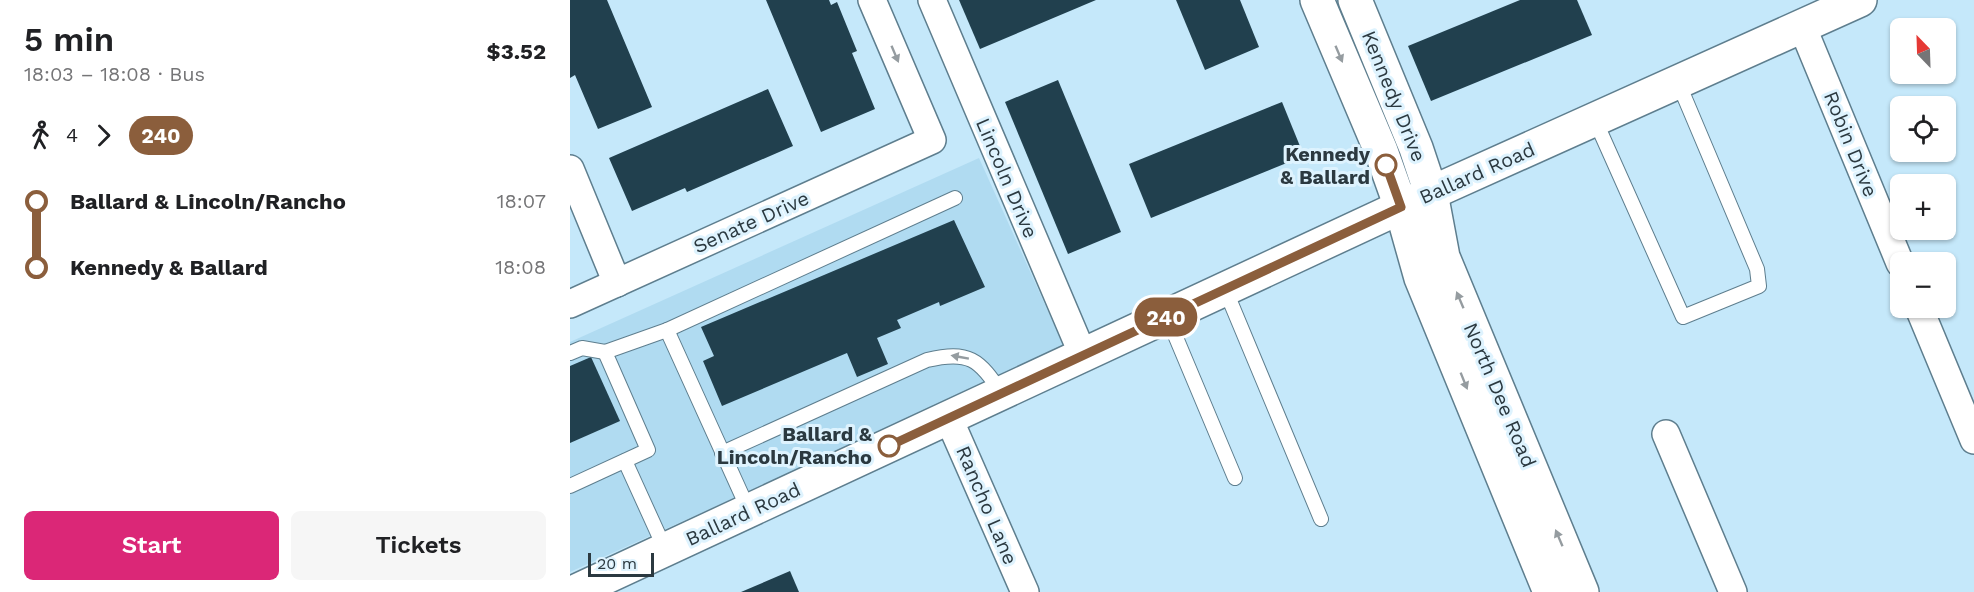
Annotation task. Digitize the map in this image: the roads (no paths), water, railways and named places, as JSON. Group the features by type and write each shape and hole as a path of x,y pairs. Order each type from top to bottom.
{"street":[{"name":"Senate Drive","path":"570,304 932,140 872,0"},
{"name":"Lincoln Drive","path":"932,0 1083,355"},
{"name":"Kennedy Drive","path":"1317,0 1381,151 1401,207"},
{"name":"Kennedy Drive","path":"1355,0 1416,148 1431,194"},
{"name":"Ballard Road","path":"574,592 1401,207 1860,0"},
{"name":"Robin Drive","path":"1802,26 1895,252"},
{"path":"570,169 617,283"},
{"name":"North Dee Road","path":"1431,194 1443,257 1582,592"},
{"name":"North Dee Road","path":"1401,207 1422,278 1550,592"},
{"path":"1923,318 1974,440"},
{"name":"Rancho Lane","path":"949,418 1024,592"},
{"path":"1666,434 1733,592"}],"lane":[{"path":"1595,120 1683,316 1759,286 1757,269 1678,82"},
{"path":"570,353 582,348 605,352 667,330 955,198"},
{"path":"1225,289 1321,519"},
{"path":"1167,316 1235,478"},
{"path":"667,330 749,511"},
{"path":"570,486 648,450 605,352"},
{"path":"722,453 927,360 949,355 972,359 988,373 1002,394"},
{"path":"625,461 666,550"}],"place":[{"name":"Kennedy & Ballard","path":"1386,165"},
{"name":"Ballard & Lincoln/Rancho","path":"889,446"}]}
